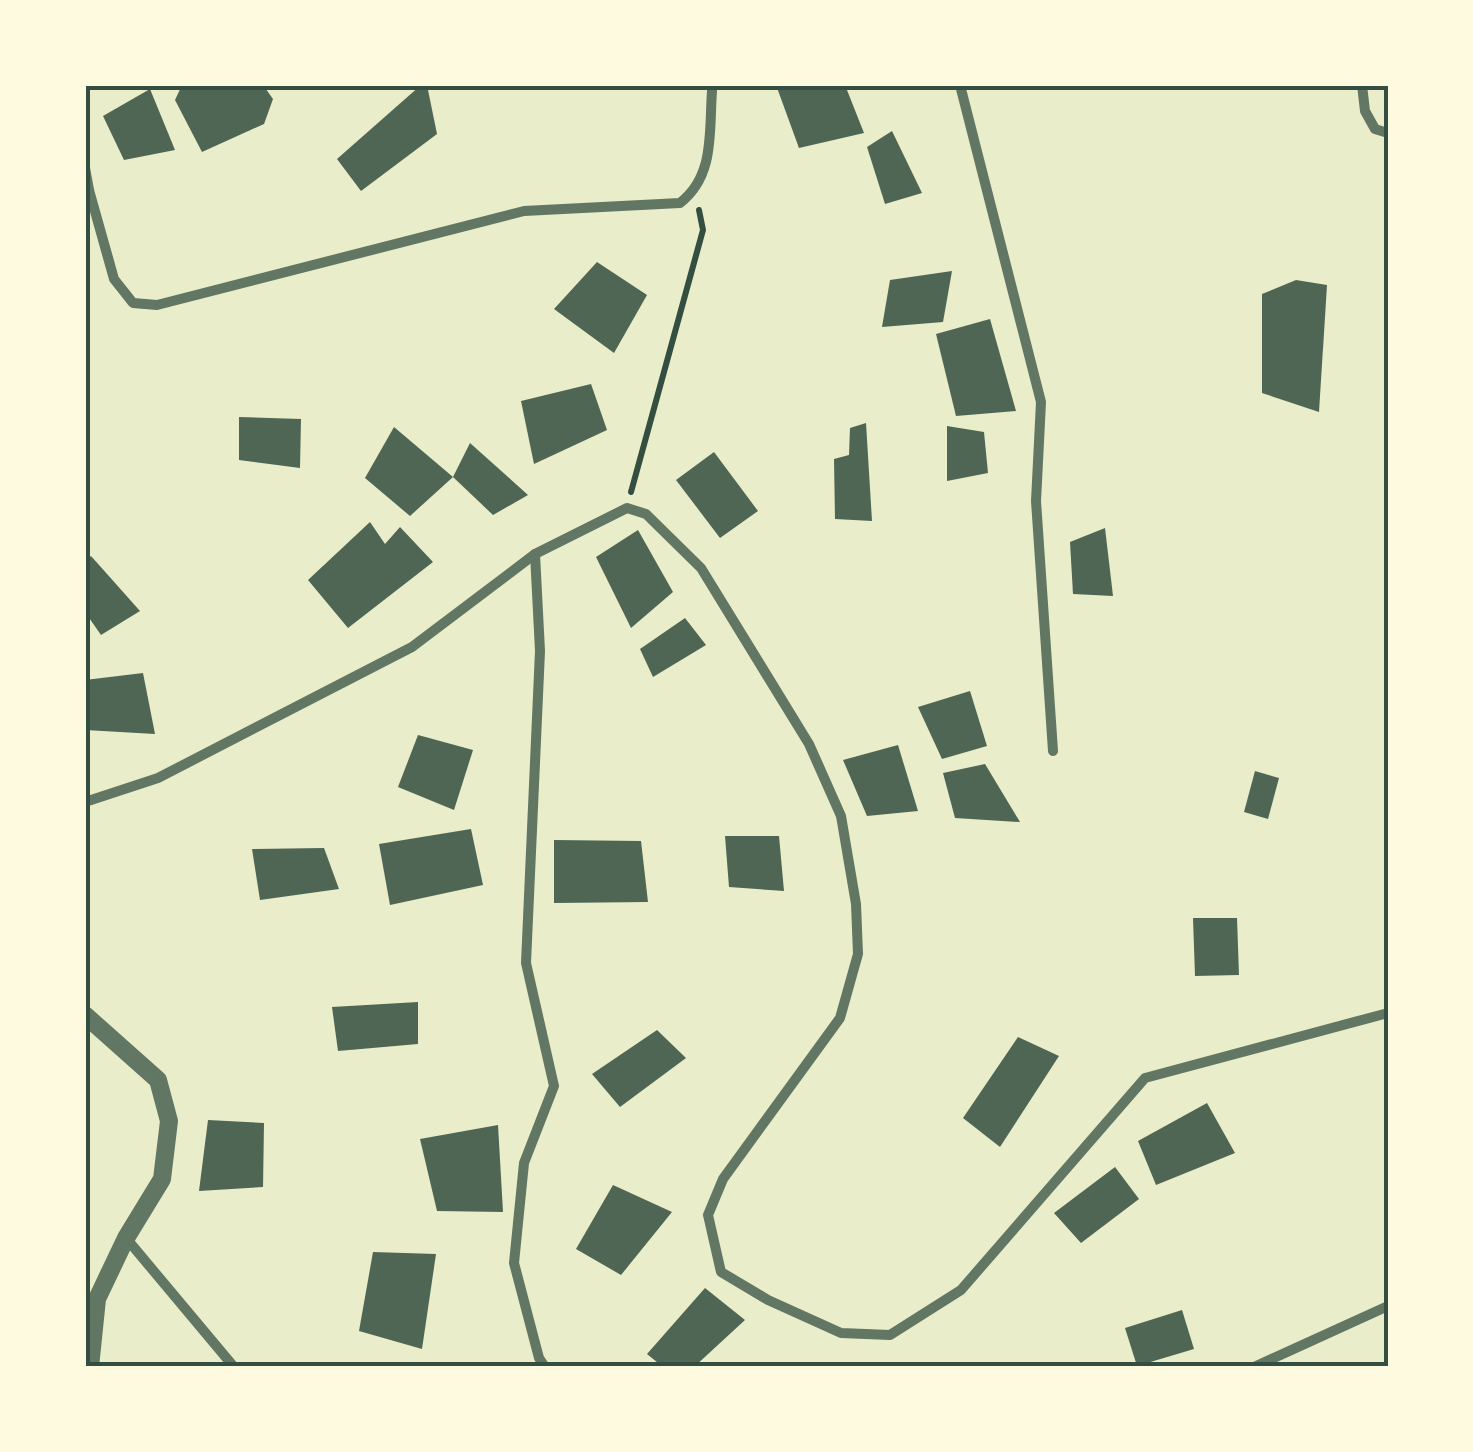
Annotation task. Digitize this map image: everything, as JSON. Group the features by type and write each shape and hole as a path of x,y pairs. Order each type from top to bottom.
{"street":[{"path":"960,85 1041,402 1036,501 1052,751"},
{"path":"1362,85 1365,111 1376,129 1388,133"},
{"path":"85,168 87,189 114,280 133,302 157,305 524,211 680,203 695,192 706,171 712,91"},
{"path":"85,802 158,778 412,647 536,554 627,508 646,514 701,568 809,744 841,816 856,904 858,954 840,1018 723,1179 708,1215 721,1272 768,1300 842,1332 890,1335 961,1290 1145,1078 1388,1013"},
{"path":"536,554 540,651 526,963 554,1086 524,1164 514,1262 539,1358 545,1367"},
{"path":"85,1015 158,1080 169,1122 162,1179 126,1238 97,1299 90,1367"},
{"path":"126,1238 234,1367"},
{"path":"1254,1367 1388,1306"}],"path":[{"path":"627,508 703,230 695,192"}],"building":[{"path":"182,85 263,85 273,99 264,124 202,152 175,100"},
{"path":"421,85 427,85 437,134 361,191 337,159"},
{"path":"776,85 845,85 864,133 799,148"},
{"path":"150,89 175,150 124,160 103,116"},
{"path":"892,131 922,193 885,204 867,147"},
{"path":"597,262 647,295 614,353 554,309"},
{"path":"952,271 943,322 882,327 890,280"},
{"path":"1296,280 1327,285 1319,412 1262,393 1262,294"},
{"path":"990,319 1016,411 956,416 936,334"},
{"path":"591,384 607,430 534,464 521,401"},
{"path":"239,417 301,419 300,468 239,460"},
{"path":"866,423 872,521 835,519 834,459 849,455 850,428"},
{"path":"947,426 984,432 988,473 947,481"},
{"path":"394,427 453,477 410,516 365,478"},
{"path":"470,443 528,495 493,515 453,477"},
{"path":"714,452 758,511 720,538 676,480"},
{"path":"370,522 385,544 400,527 433,562 348,628 308,580"},
{"path":"1105,528 1113,596 1073,594 1070,542"},
{"path":"638,530 673,592 631,628 596,557"},
{"path":"91,556 140,611 101,635 85,612 85,562"},
{"path":"685,618 706,645 653,677 640,649"},
{"path":"143,673 155,734 85,730 85,680"},
{"path":"970,691 987,746 942,759 918,707"},
{"path":"418,735 473,750 454,810 398,787"},
{"path":"898,745 918,811 867,816 843,760"},
{"path":"985,764 1020,822 955,818 943,773"},
{"path":"1255,771 1279,778 1268,819 1244,812"},
{"path":"471,829 483,885 390,905 379,844"},
{"path":"725,836 779,836 784,891 729,887"},
{"path":"554,840 641,841 648,902 554,903"},
{"path":"324,848 339,889 260,900 252,849"},
{"path":"1193,918 1237,918 1239,975 1195,976"},
{"path":"418,1002 418,1044 338,1051 332,1007"},
{"path":"657,1030 686,1058 620,1107 592,1074"},
{"path":"1018,1037 1059,1056 1000,1147 963,1118"},
{"path":"1207,1103 1235,1153 1156,1185 1138,1141"},
{"path":"208,1120 264,1123 263,1187 199,1191"},
{"path":"498,1125 503,1212 437,1211 420,1139"},
{"path":"1115,1167 1139,1199 1081,1243 1054,1213"},
{"path":"613,1185 672,1212 621,1275 576,1249"},
{"path":"373,1252 436,1254 422,1349 359,1331"},
{"path":"705,1288 745,1320 694,1367 663,1367 647,1354"},
{"path":"1182,1310 1194,1349 1137,1366 1125,1328"}]}
